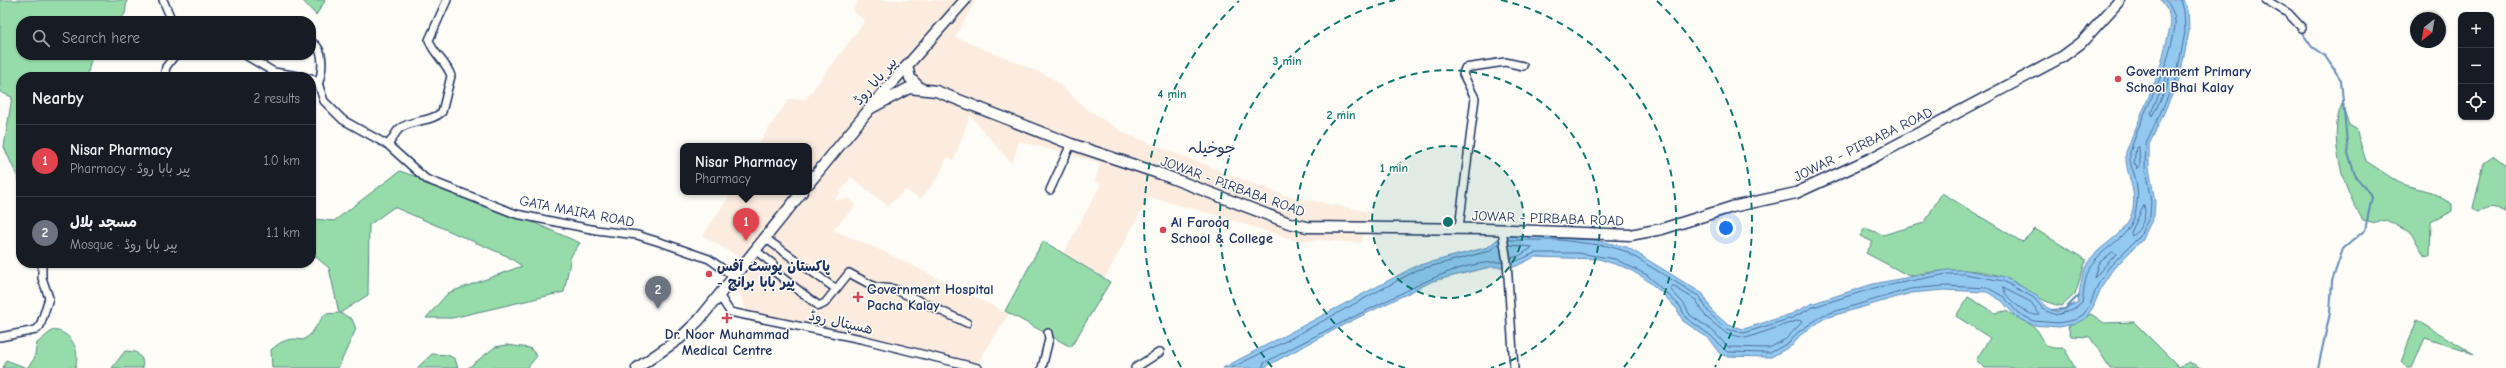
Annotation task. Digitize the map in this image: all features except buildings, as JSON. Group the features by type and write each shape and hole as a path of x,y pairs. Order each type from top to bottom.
{"main road":[{"name":"پیر بابا روڈ","path":"812,179 870,108 965,0"},
{"name":"JOWAR - PIRBABA ROAD","path":"870,108 909,88 920,88 936,91 1071,144 1161,174 1289,223 1307,227 1459,228 1630,235 1662,229 1732,207 1796,193 1872,158 2062,57 2099,24 2120,0"},
{"path":"907,66 910,78 920,88"},
{"path":"637,368 679,339 708,308 800,195"}],"street":[{"path":"163,0 170,16"},
{"path":"388,144 398,130 407,124 425,121 442,112 451,76 449,70 430,45 429,40 447,0"},
{"path":"2266,0 2288,13 2302,28"},
{"path":"316,46 319,48 321,54 318,85"},
{"path":"165,72 166,67 171,60"},
{"path":"254,60 274,72"},
{"path":"1459,228 1475,98 1463,74 1465,68 1505,62 1523,66"},
{"name":"GATA MAIRA ROAD","path":"318,85 324,101 343,120 388,144 426,179 516,214 596,230 637,235 703,257 733,276"},
{"path":"1050,190 1071,144"},
{"path":"1502,230 1507,262 1514,368"},
{"path":"764,238 836,289"},
{"path":"755,250 773,264 775,272 819,306 825,303 849,273 852,273 875,287 894,289 967,323"},
{"path":"773,264 778,258 789,255"},
{"path":"0,338 36,330 40,326 49,298 42,278 42,268"},
{"name":"ھسپتال روڈ","path":"708,308 722,298 730,312 861,339 978,368"},
{"path":"1042,368 1049,339 1048,333"},
{"path":"1135,368 1160,352"}],"shaded area":[{"path":"858,0 976,0 955,37 1051,77 1085,108 1124,133 1283,195 1371,212 1361,243 1321,240 1298,241 1212,214 1149,197 1105,278 1064,253 1101,184 1095,182 1100,163 1019,141 1012,164 970,115 954,160 947,157 939,176 921,199 905,190 888,206 851,177 835,200 850,199 855,206 833,230 885,252 1009,314 975,367 861,339 750,321 733,276 746,261 703,236 730,195 812,195 812,143 759,143 789,99 806,99 865,21 853,11"}],"green space":[{"path":"0,0 127,0 125,14 123,16 16,16 16,60 91,60 88,72 16,72 16,174 4,147 12,97 0,92"},
{"path":"302,0 324,0 325,1 316,15"},
{"path":"2342,104 2349,125 2356,129 2366,161 2401,184 2431,192 2452,204 2452,211 2431,222 2430,256 2424,255 2411,233 2386,220 2376,223 2363,220 2356,208 2344,180 2337,148 2336,132"},
{"path":"2494,156 2506,165 2506,212 2499,209 2485,208 2478,212 2473,208 2484,163"},
{"path":"400,171 489,203 580,243 571,256 564,292 452,318 426,318 448,293 522,266 507,256 394,207 369,225 368,295 340,313 352,319 356,329 338,368 272,368 271,350 289,339 303,340 310,335 325,314 339,313 329,268 316,257 316,219 334,221"},
{"path":"1942,193 2022,242 2035,229 2086,260 2075,294 2062,306 2056,305 2038,297 2004,277 1991,273 1949,270 1909,276 1866,253 1873,242 1860,236 1865,228 1883,235 1924,223"},
{"path":"1043,241 1110,282 1071,347 1005,311"},
{"path":"1968,297 1995,313 2006,311 2030,324 2037,330 2048,346 2064,348 2075,368 1985,368 1976,360 1990,338 1956,316"},
{"path":"2091,314 2104,323 2134,322 2179,367 2189,362 2201,368 2110,368 2090,337 2071,336 2068,327"},
{"path":"2417,320 2474,354 2425,338 2412,368 2407,368 2401,362"},
{"path":"53,330 65,334 70,338 76,349 77,362 75,368 27,368 34,359 37,343"},
{"path":"507,345 530,348 537,356 527,368 468,368 495,347"},
{"path":"125,351 136,352 142,359 143,368 112,368"},
{"path":"432,354 448,355 455,359 458,368 417,368"},
{"path":"6,360 27,368 3,368"}],"water":[{"path":"2161,0 2184,0 2188,10 2189,32 2179,80 2149,145 2149,168 2155,202 2154,216 2142,240 2113,269 2103,284 2093,307 2086,318 2075,324 2059,327 2033,325 2016,317 2002,301 1987,292 1944,290 1911,293 1825,318 1799,336 1793,345 1771,357 1726,356 1720,354 1708,338 1683,321 1677,309 1660,291 1644,278 1627,268 1599,259 1535,257 1514,267 1490,267 1433,281 1351,321 1263,368 1223,368 1416,266 1488,247 1498,239 1510,235 1594,240 1627,247 1703,294 1712,311 1728,325 1744,329 1791,314 1811,304 1873,284 1947,270 1965,270 2004,277 2037,295 2046,307 2057,312 2078,302 2082,279 2088,262 2122,230 2130,218 2133,209 2134,200 2127,169 2126,152 2159,72 2171,24 2168,10"}],"waterway":[{"path":"2277,11 2290,20"},
{"path":"2300,30 2312,47 2325,56 2341,80 2348,153 2355,175 2372,197 2365,230 2343,249 2332,281 2330,313 2318,368"},
{"path":"2052,310 2065,309 2079,295"}],"place":[{"name":"Government Primary School Bhai Kalay","path":"2118,79"},
{"name":"Al Farooq School & College","path":"1163,230"},
{"name":"Nisar Pharmacy","path":"746,241"},
{"name":"پاکستان پوسٹ آفس - پیر بابا برانچ","path":"709,274"},
{"name":"Government Hospital Pacha Kalay","path":"858,297"},
{"name":"مسجد بلال","path":"658,309"},
{"name":"Dr. Noor Muhammad Medical Centre","path":"727,318"}],"district":[{"name":"جوخیلہ","path":"1212,147"}]}
